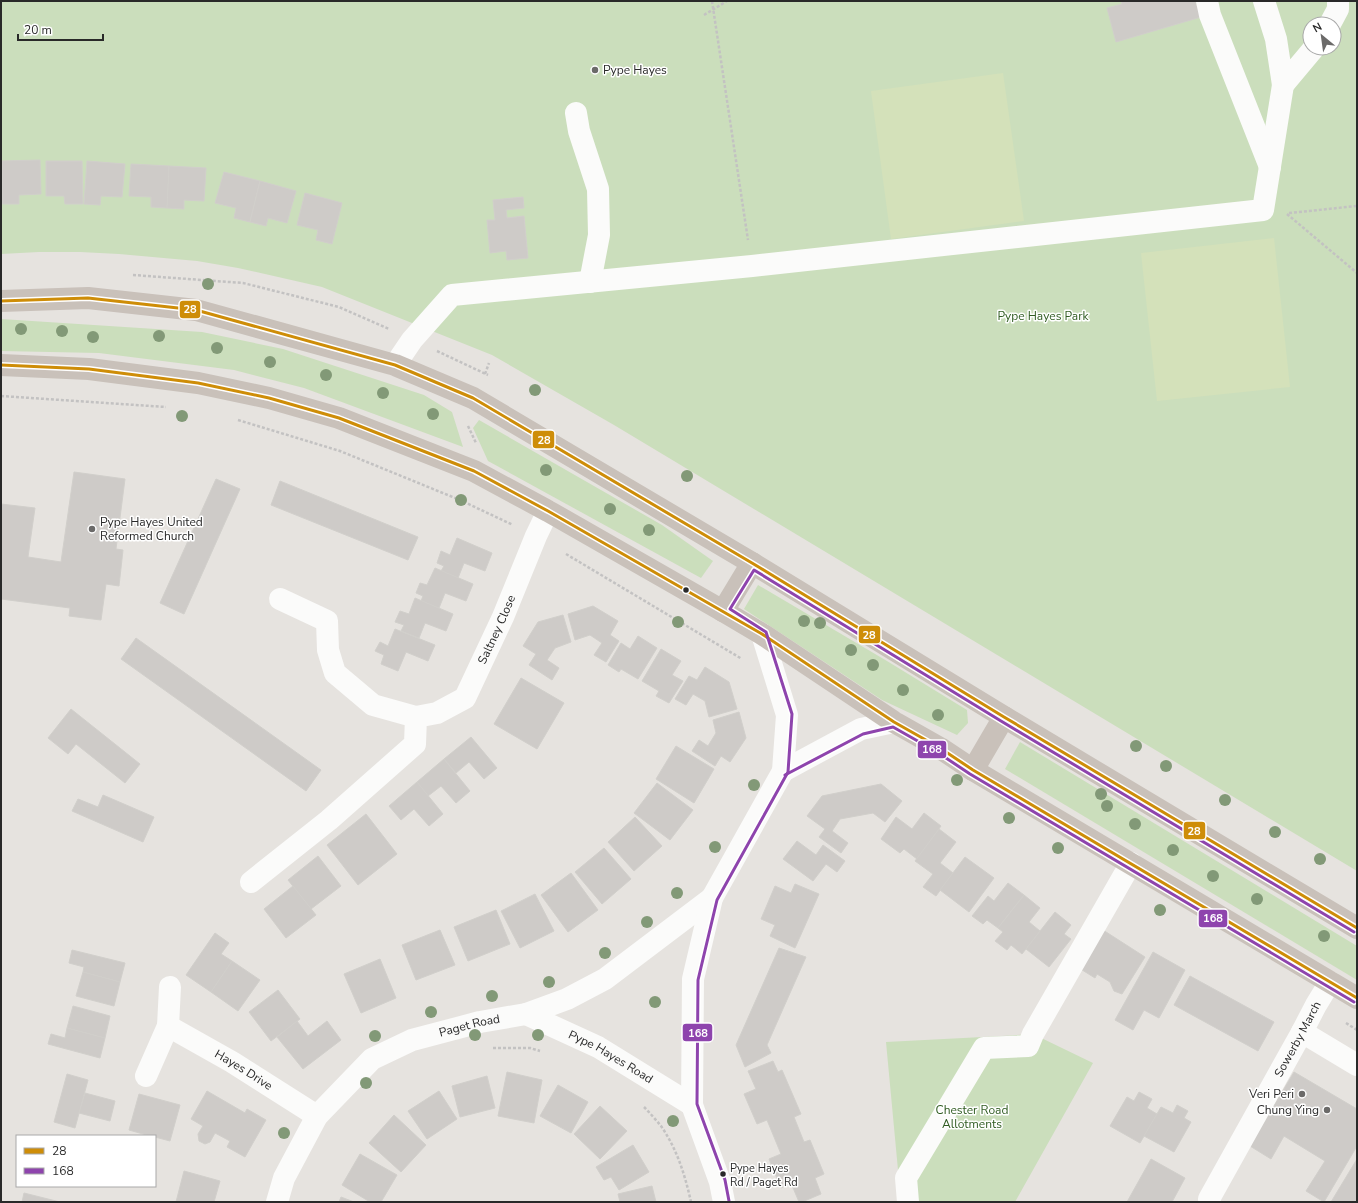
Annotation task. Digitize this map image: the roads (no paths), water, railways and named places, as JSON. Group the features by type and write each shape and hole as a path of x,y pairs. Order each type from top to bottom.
{"highway":[{"path":"1,301 88,298 196,310 395,365 473,398 752,563 1004,717 1357,928"},
{"path":"1,365 89,369 198,383 269,398 339,418 474,471 548,511 762,634 894,722 940,748 973,770 1357,998"},
{"path":"723,611 752,563"},
{"path":"973,770 1004,717"}],"street":[{"path":"1207,1 1210,15 1270,168"},
{"path":"395,365 412,340 452,295 752,266 1263,210 1283,85 1276,39 1264,1"},
{"path":"1334,16 1338,9 1338,1"},
{"path":"1283,85 1307,56"},
{"path":"576,113 579,131 598,189 599,235 590,282"},
{"name":"Saltney Close","path":"280,599 327,621 328,650 335,673 373,705 416,717 437,713 465,698 503,617 536,536 548,511"},
{"path":"724,1202 720,1182 692,1105 693,979 712,898 783,770 787,715 762,634"},
{"path":"251,882 329,820 415,744 416,717"},
{"path":"783,770 861,729 894,722"},
{"path":"908,1202 906,1178 984,1048 1028,1046 1033,1034 1131,863"},
{"name":"Paget Road","path":"277,1202 284,1178 317,1116 372,1059 412,1040 480,1022 526,1014 567,999 605,978 712,898"},
{"name":"Sowerby March","path":"1210,1202 1209,1199 1330,982"},
{"path":"146,1076 168,1026 170,987"},
{"name":"Pype Hayes Road","path":"526,1014 598,1047 692,1105"},
{"name":"Hayes Drive","path":"168,1026 232,1062 317,1116"},
{"path":"1302,1032 1357,1065"}],"place":[{"name":"Pype Hayes","path":"595,70"},
{"name":"Pype Hayes United Reformed Church","path":"92,529"},
{"name":"Veri Peri","path":"1302,1094"},
{"name":"Chung Ying","path":"1327,1110"},
{"name":"Pype Hayes Rd / Paget Rd","path":"723,1174"}],"park label":[{"name":"Pype Hayes Park","path":"1043,316"},
{"name":"Chester Road Allotments","path":"972,1117"}]}
